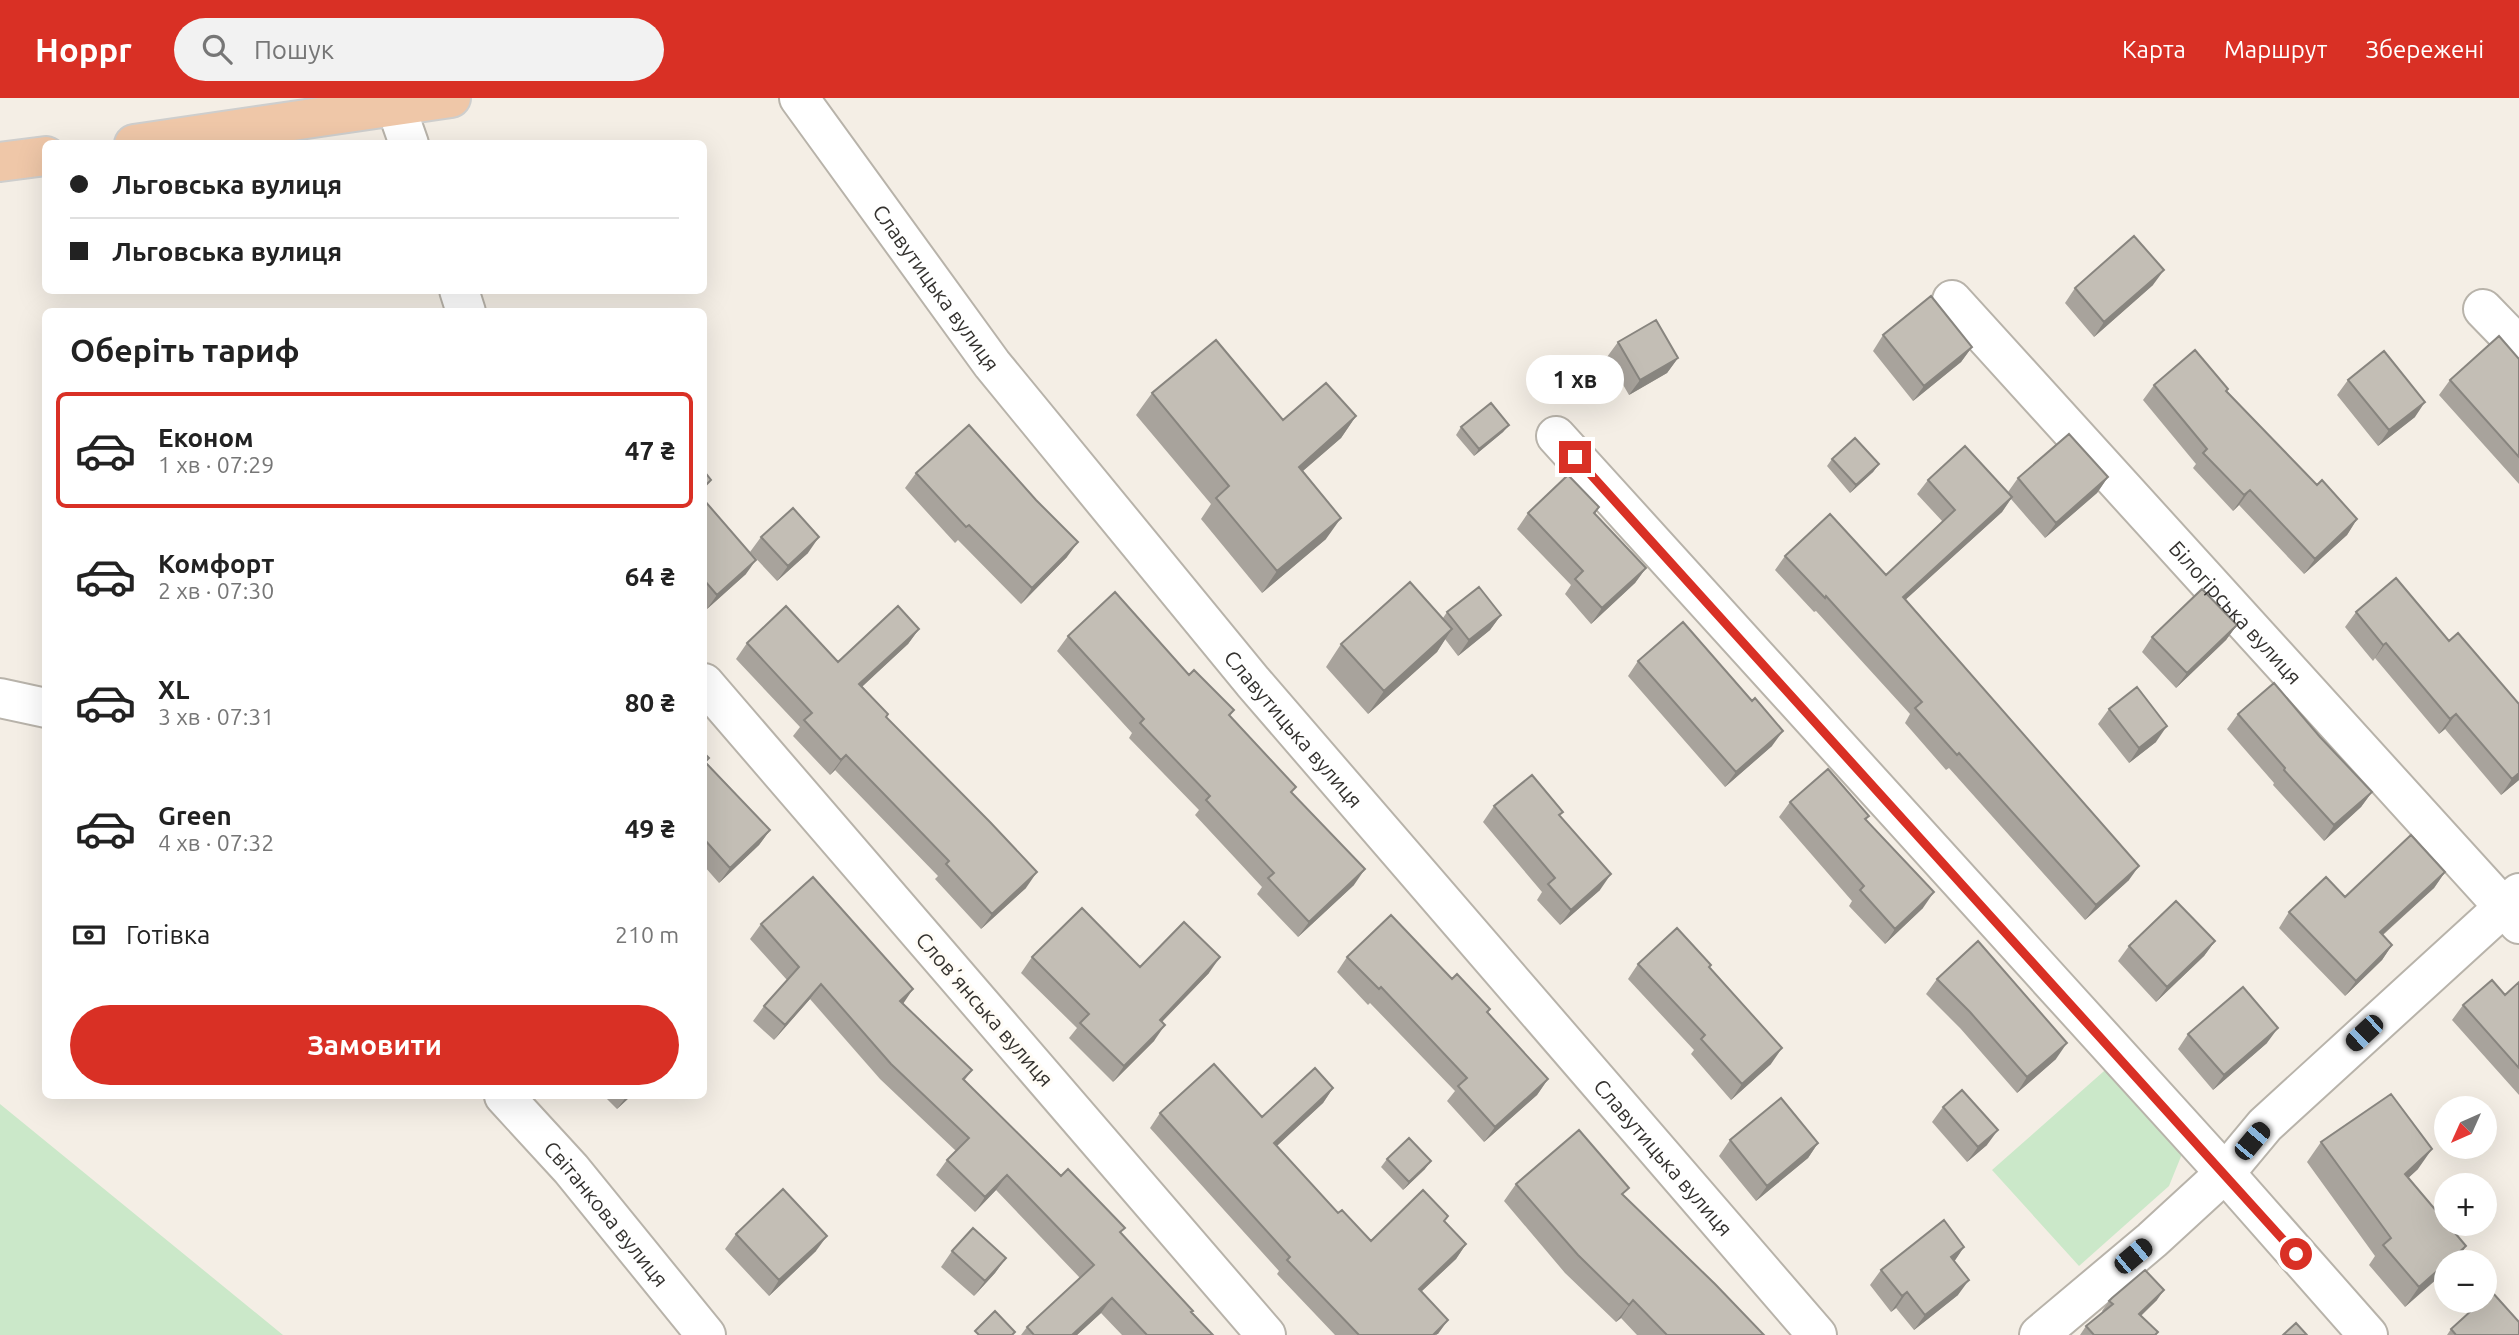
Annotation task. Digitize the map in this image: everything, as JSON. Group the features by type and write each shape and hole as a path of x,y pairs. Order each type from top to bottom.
{"main road":[{"path":"162,140 451,98"},
{"path":"0,162 42,157"}],"street":[{"name":"Славутицька вулиця","path":"800,98 992,364 1227,651 1817,1335"},
{"path":"396,107 408,140"},
{"name":"Білогірська вулиця","path":"1952,300 2514,907"},
{"path":"2483,309 2519,346"},
{"path":"1556,436 2225,1173 2368,1335"},
{"name":"Словʼянська вулиця","path":"707,685 1266,1335"},
{"path":"0,698 42,707"},
{"path":"2039,1335 2152,1240 2225,1173 2265,1125 2514,907"},
{"name":"Світанкова вулиця","path":"507,1099 570,1169 706,1335"}],"green space":[{"path":"2112,1064 2154,1110 2182,1154 2169,1186 2079,1266 1992,1170"},
{"path":"0,1104 283,1335 0,1335"}],"building":[{"path":"2134,236 2164,270 2104,322 2075,288"},
{"path":"1931,296 1972,347 1924,386 1883,335"},
{"path":"1656,320 1678,358 1640,380 1618,342"},
{"path":"2499,336 2519,359 2519,457 2450,380"},
{"path":"1216,340 1283,420 1326,383 1356,416 1299,467 1341,518 1277,571 1216,498 1229,486 1152,393"},
{"path":"2195,350 2228,389 2226,391 2317,485 2322,480 2357,519 2315,559 2250,490 2244,495 2203,453 2207,449 2154,385"},
{"path":"2384,351 2425,402 2389,430 2348,380"},
{"path":"1491,403 1509,425 1479,449 1461,427"},
{"path":"969,425 1036,500 1078,542 1032,588 969,525 966,527 916,473"},
{"path":"2069,434 2108,477 2056,523 2018,478"},
{"path":"1855,438 1879,464 1856,485 1832,459"},
{"path":"1965,446 2012,497 1903,597 2139,866 2096,905 1915,708 1922,702 1826,596 1825,598 1785,556 1830,514 1886,575 1955,510 1928,480"},
{"path":"1568,475 1599,507 1594,513 1646,568 1602,608 1575,579 1583,571 1528,513"},
{"path":"707,503 756,560 717,595 707,583"},
{"path":"793,508 819,537 788,566 761,537"},
{"path":"2396,578 2449,641 2458,633 2519,704 2519,773 2512,779 2456,714 2450,719 2356,612"},
{"path":"1410,582 1452,629 1384,691 1341,644"},
{"path":"1479,587 1501,615 1469,640 1447,612"},
{"path":"2202,589 2237,625 2187,673 2152,637"},
{"path":"1115,592 1189,675 1194,670 1234,710 1229,715 1296,787 1291,792 1365,869 1309,922 1268,878 1274,873 1206,800 1210,796 1140,723 1144,719 1068,636"},
{"path":"786,606 838,662 898,606 919,629 859,684 888,714 886,717 1037,872 992,914 946,864 949,861 846,755 841,760 804,720 812,713 747,643"},
{"path":"1683,622 1752,701 1755,698 1783,731 1736,772 1638,661"},
{"path":"2274,683 2372,792 2334,825 2238,714"},
{"path":"2137,687 2167,726 2139,748 2109,709"},
{"path":"707,764 770,830 730,868 707,842"},
{"path":"1828,769 1869,816 1865,819 1934,892 1895,929 1860,890 1864,886 1790,802"},
{"path":"1532,775 1563,812 1559,815 1611,874 1571,910 1548,884 1555,878 1494,806"},
{"path":"2411,835 2445,872 2380,932 2392,945 2356,981 2289,912 2326,877 2345,897"},
{"path":"813,877 913,989 900,1001 972,1070 963,1079 1061,1176 1068,1169 1125,1228 1120,1232 1213,1335 1147,1335 1112,1298 1072,1335 1034,1335 1027,1327 1094,1265 1007,1175 985,1197 947,1160 969,1138 891,1064 821,984 785,1025 764,1006 799,967 761,924"},
{"path":"2176,901 2215,941 2167,987 2129,946"},
{"path":"1082,908 1140,967 1184,922 1220,957 1160,1020 1165,1025 1124,1066 1080,1023 1089,1014 1032,957"},
{"path":"1391,915 1452,979 1457,974 1490,1009 1487,1012 1548,1079 1495,1127 1458,1086 1467,1078 1381,987 1379,989 1347,957"},
{"path":"1677,928 1782,1048 1742,1084 1701,1039 1705,1035 1638,964"},
{"path":"1978,941 2067,1043 2027,1077 1937,979"},
{"path":"2492,980 2505,995 2519,982 2519,1068 2463,1005"},
{"path":"2243,987 2278,1028 2224,1075 2188,1034"},
{"path":"1214,1064 1262,1117 1315,1068 1333,1088 1274,1143 1338,1213 1342,1210 1371,1241 1423,1190 1448,1216 1444,1221 1466,1244 1419,1289 1448,1320 1433,1335 1359,1335 1287,1260 1290,1257 1160,1113"},
{"path":"1962,1090 1998,1130 1978,1147 1943,1107"},
{"path":"2391,1094 2432,1149 2405,1174 2434,1208 2434,1236 2458,1236 2466,1246 2462,1250 2434,1250 2434,1274 2419,1287 2383,1245 2391,1238 2321,1142"},
{"path":"1781,1098 1818,1143 1767,1186 1730,1140"},
{"path":"1579,1130 1629,1188 1622,1194 1764,1335 1667,1335 1633,1300 1629,1305 1578,1255 1516,1184"},
{"path":"1409,1138 1431,1161 1409,1182 1387,1159"},
{"path":"783,1189 827,1236 779,1280 736,1234"},
{"path":"1944,1220 1964,1247 1951,1257 1969,1280 1925,1315 1907,1292 1902,1296 1881,1270"},
{"path":"973,1228 1006,1258 985,1281 952,1251"},
{"path":"2145,1270 2164,1290 2139,1314 2158,1332 2155,1335 2094,1335 2086,1326 2113,1304 2109,1301"},
{"path":"2497,1298 2519,1322 2519,1335 2456,1335 2451,1329 2469,1313 2497,1313"},
{"path":"995,1311 1015,1332 1012,1335 979,1335 975,1331"},
{"path":"2296,1323 2307,1335 2283,1335"}],"route":[{"path":"1575,457 2296,1254"}]}
